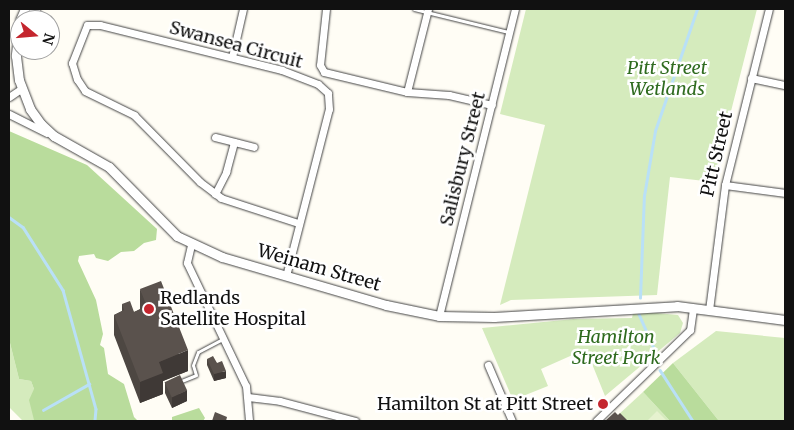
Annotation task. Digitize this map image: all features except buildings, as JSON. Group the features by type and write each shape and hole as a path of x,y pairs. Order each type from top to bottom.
{"street":[{"path":"232,57 243,9"},
{"path":"326,9 320,65 324,72 407,92 450,95 492,105"},
{"name":"Salisbury Street","path":"439,316 515,9"},
{"name":"Pitt Street","path":"709,310 725,185 769,9"},
{"path":"407,92 427,10"},
{"name":"Swansea Circuit","path":"286,276 329,109 328,93 318,84 282,70 93,24 87,25 80,36 72,63 77,79 85,90 134,115 215,194 235,204 298,224"},
{"name":"Weinam Street","path":"16,60 21,89 34,116 54,136 109,167 171,230 191,245 286,276 386,305 439,316"},
{"path":"751,78 785,85"},
{"path":"9,97 21,89"},
{"path":"9,114 54,136"},
{"path":"215,137 254,147"},
{"path":"215,194 226,172 234,142"},
{"path":"725,185 785,193"},
{"path":"191,245 187,263 246,386 249,421"},
{"path":"439,316 462,319 652,306 693,308 785,320"},
{"path":"596,421 690,330 693,308"},
{"path":"488,365 512,421"},
{"path":"248,397 280,400 355,421"}],"lane":[{"path":"414,9 427,10 509,33"},
{"path":"174,384 196,375 193,365 195,355 223,338"}],"green space":[{"name":"Pitt Street Wetlands","path":"526,9 757,9 713,182 670,177 657,295 511,300 500,305 545,125 500,114"},
{"path":"9,131 87,165 157,229 156,240 144,243 134,251 121,252 108,261 96,258 94,254 79,256 78,261 96,300 103,334 100,345 104,348 108,374 124,384 134,417 138,421 34,420 29,400 34,389 31,381 19,379 9,339"},
{"name":"Hamilton Street Park","path":"645,312 678,315 683,323 680,333 605,396 586,349 541,369 548,386 513,400 482,328 574,319 632,318 633,313"},
{"path":"716,331 785,338 785,421 719,421 673,363"},
{"path":"9,339 19,379 31,381 34,389 35,421 23,421 9,407"},
{"path":"673,363 719,421 670,421 643,392"},
{"path":"643,392 670,421 622,421 617,416"},
{"path":"199,408 205,418 203,421 172,421 172,417"},
{"path":"657,411 667,421 647,421"}],"waterway":[{"path":"640,298 644,196 655,131 697,9"},
{"path":"9,217 23,227 63,290 96,409 95,421"},
{"path":"639,314 657,355"},
{"path":"660,370 693,421"},
{"path":"43,410 89,384"}],"place":[{"name":"Redlands Satellite Hospital","path":"149,309"},
{"name":"Hamilton St at Pitt Street","path":"603,404"}]}
